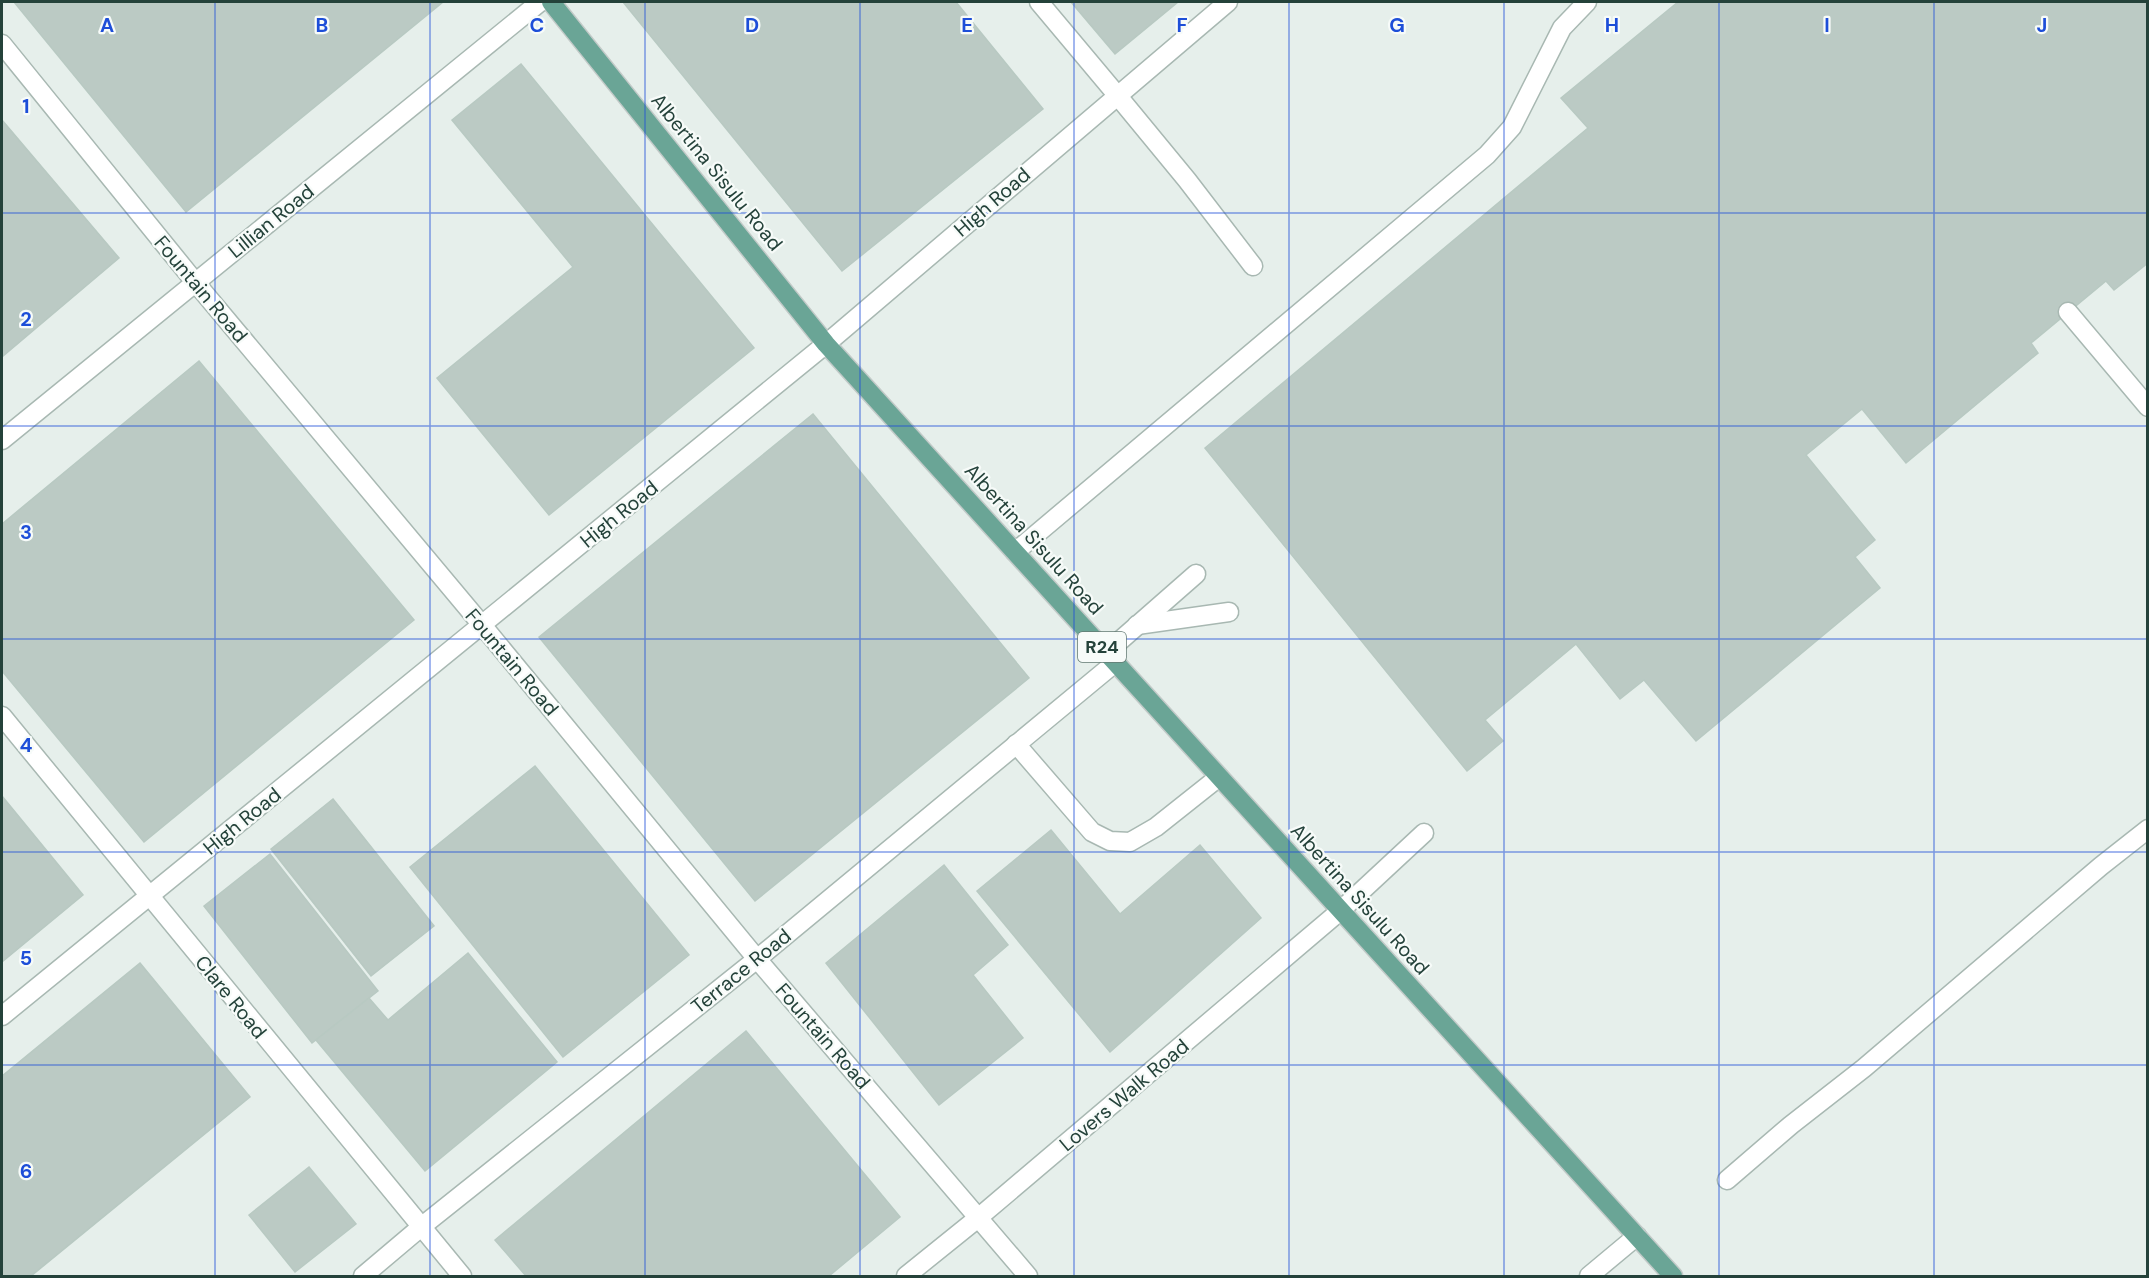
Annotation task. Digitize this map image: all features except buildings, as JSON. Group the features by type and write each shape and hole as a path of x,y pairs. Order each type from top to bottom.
{"main road":[{"name":"Albertina Sisulu Road","path":"551,2 826,344 1673,1276"}],"street":[{"name":"Lillian Road","path":"2,440 540,2"},
{"path":"1039,2 1187,180 1253,266"},
{"name":"High Road","path":"2,1016 826,344 1228,2"},
{"path":"1015,552 1487,155 1512,128 1562,28 1587,2"},
{"name":"Fountain Road","path":"2,44 195,282 482,625 757,960 1028,1276"},
{"path":"2068,312 2148,406"},
{"name":"Terrace Road","path":"363,1276 421,1227 757,960 1016,744 1111,657 1137,626 1196,574"},
{"path":"1137,626 1230,612"},
{"name":"Clare Road","path":"2,716 462,1276"},
{"path":"1016,744 1092,832 1110,841 1130,842 1156,827 1219,777"},
{"path":"1727,1180 1791,1125 1864,1068 2083,880 2148,829"},
{"name":"Lovers Walk Road","path":"906,1276 978,1218 1340,911 1424,833"},
{"path":"1589,1276 1636,1236"}]}
